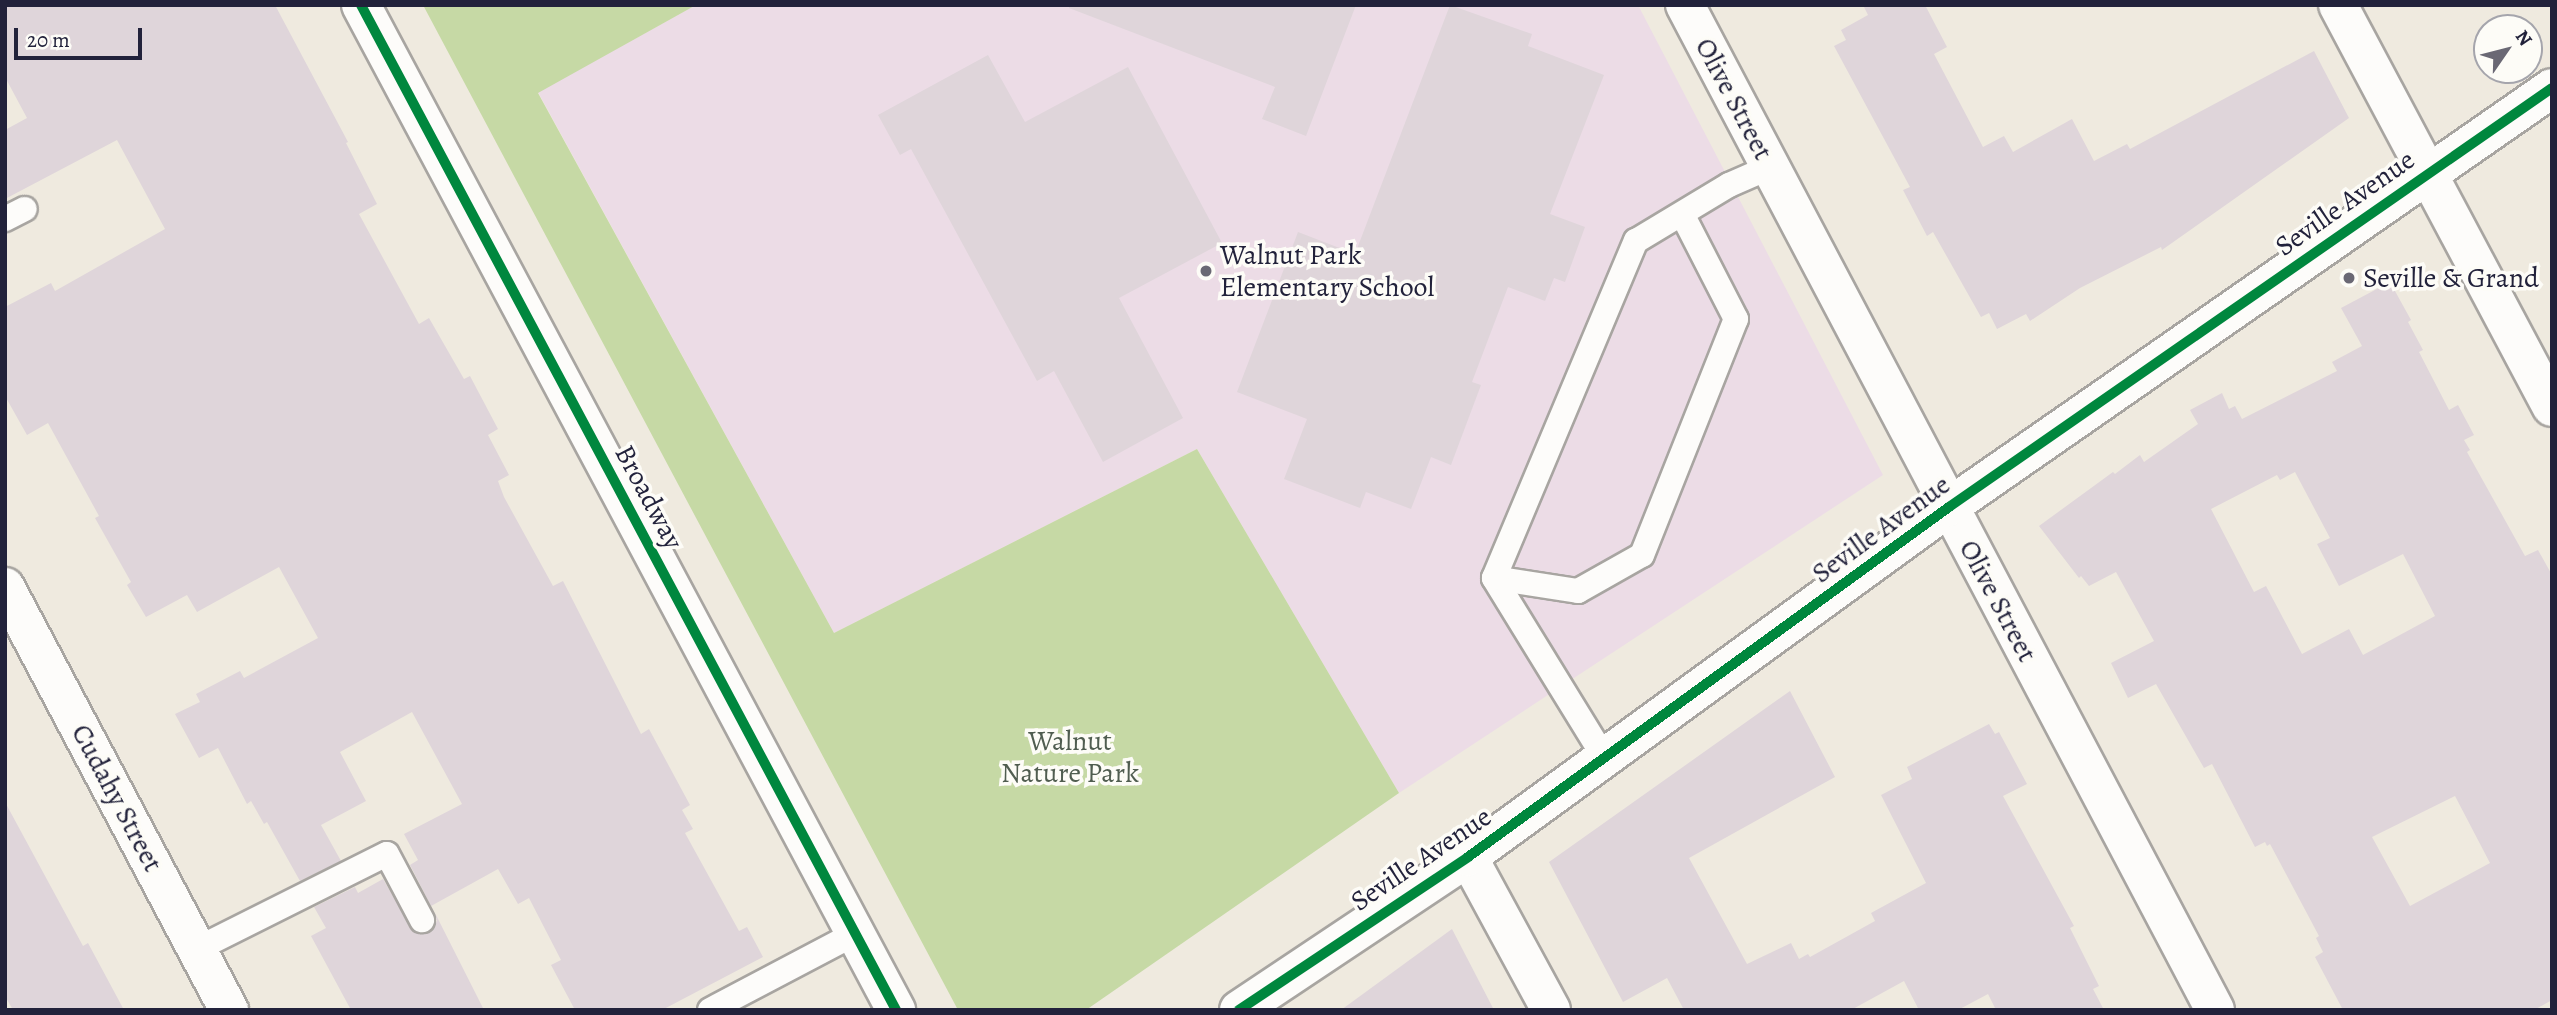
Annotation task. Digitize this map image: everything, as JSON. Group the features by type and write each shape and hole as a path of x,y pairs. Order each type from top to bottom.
{"street":[{"name":"Broadway","path":"361,5 896,1010"},
{"name":"Olive Street","path":"1685,5 2215,1010"},
{"path":"2337,5 2552,407"},
{"name":"Seville Avenue","path":"1240,1010 1468,856 1949,507 2552,88"},
{"name":"Cudahy Street","path":"5,587 229,1010"},
{"path":"1468,856 1550,1010"}],"lane":[{"path":"1494,578 1636,241 1728,186 1770,167"},
{"path":"1494,578 1578,590 1642,555 1736,319 1682,214"},
{"path":"1494,578 1604,757"},
{"path":"197,949 387,854 422,920"},
{"path":"710,1010 856,933"}],"shaded area":[{"name":"Walnut Park Elementary School","path":"696,5 1638,5 1883,475 1399,793 1197,449 834,633 538,92"}],"green space":[{"name":"Walnut Nature Park","path":"423,5 696,5 538,93 834,633 1197,449 1399,793 1086,1010 958,1010"}],"building":[{"path":"5,5 275,5 348,142 346,143 377,204 359,214 419,324 429,318 464,379 470,376 498,429 488,435 509,475 498,481 504,497 553,586 563,581 641,734 649,729 690,805 682,810 693,829 685,833 739,931 747,927 763,957 662,1010 575,1010 551,965 561,960 529,898 518,904 498,869 431,906 410,865 418,860 404,834 462,804 412,712 340,752 366,801 321,825 341,861 300,881 267,822 264,824 251,801 247,804 218,748 199,758 175,714 200,702 196,694 240,671 244,678 318,638 279,567 197,612 187,595 146,617 127,585 131,582 95,518 99,516 48,423 27,435 5,396 5,307 51,283 55,291 165,229 117,140 5,199 5,130 27,118 5,77"},
{"path":"1069,5 1356,5 1306,136 1262,119 1275,87 1069,8"},
{"path":"1450,5 1532,34 1528,46 1604,75 1550,214 1585,227 1565,282 1554,278 1545,301 1508,287 1472,382 1481,385 1451,465 1431,457 1411,509 1366,492 1360,508 1284,479 1307,419 1237,392 1298,232 1355,254"},
{"path":"1863,5 1925,5 1947,47 1934,54 1983,147 2004,136 2013,152 2072,119 2094,161 2127,144 2130,149 2314,51 2349,118 2162,250 2161,247 2080,288 2030,321 2026,314 1997,329 1989,313 1981,317 1933,232 1927,236 1903,190 1910,187 1834,46 1846,40 1841,30 1868,15"},
{"path":"988,55 1025,122 1128,67 1222,243 1119,298 1183,418 1103,462 1054,371 1037,381 911,149 900,155 878,115"},
{"path":"2390,282 2411,320 2408,322 2423,350 2419,352 2449,410 2458,405 2474,435 2464,440 2470,450 2467,452 2525,556 2538,550 2552,575 2552,1000 2534,1010 2343,1010 2315,957 2323,952 2316,938 2319,936 2270,844 2267,846 2265,842 2255,847 2212,764 2204,768 2156,684 2128,698 2111,663 2154,641 2116,572 2089,586 2081,576 2079,578 2039,526 2113,472 2115,474 2140,455 2144,462 2198,424 2190,410 2222,393 2229,409 2235,406 2242,419 2337,371 2332,362 2362,346 2341,308","holes":["2295,472 2330,538 2317,544 2339,586 2403,554 2435,616 2363,655 2349,629 2302,654 2266,586 2254,592 2211,509 2277,475 2280,480","2455,796 2490,863 2410,906 2372,837"]},
{"path":"1790,691 1835,777 1689,858 1747,964 1791,943 1799,959 1808,954 1810,957 1875,921 1871,913 1926,883 1881,795 1912,779 1907,767 1989,724 1995,734 1999,732 2027,784 2003,796 2074,926 2070,928 2099,986 2093,989 2104,1010 1996,1010 1988,994 1958,1010 1919,1010 1904,981 1851,1010 1684,1010 1667,978 1623,1002 1549,862"},
{"path":"5,802 83,946 88,943 124,1010 13,1010 5,996"},
{"path":"383,879 414,932 430,933 437,921 435,913 484,1010 351,1010 311,936 326,928 314,907 355,887 358,893"},
{"path":"1452,929 1494,1010 1341,1010"}],"cycle path":[{"path":"361,5 896,1010"},
{"path":"1239,1010 1468,857 1949,507 2552,88"}],"place":[{"name":"Walnut Park Elementary School","path":"1206,271"},
{"name":"Seville & Grand","path":"2349,278"}]}
